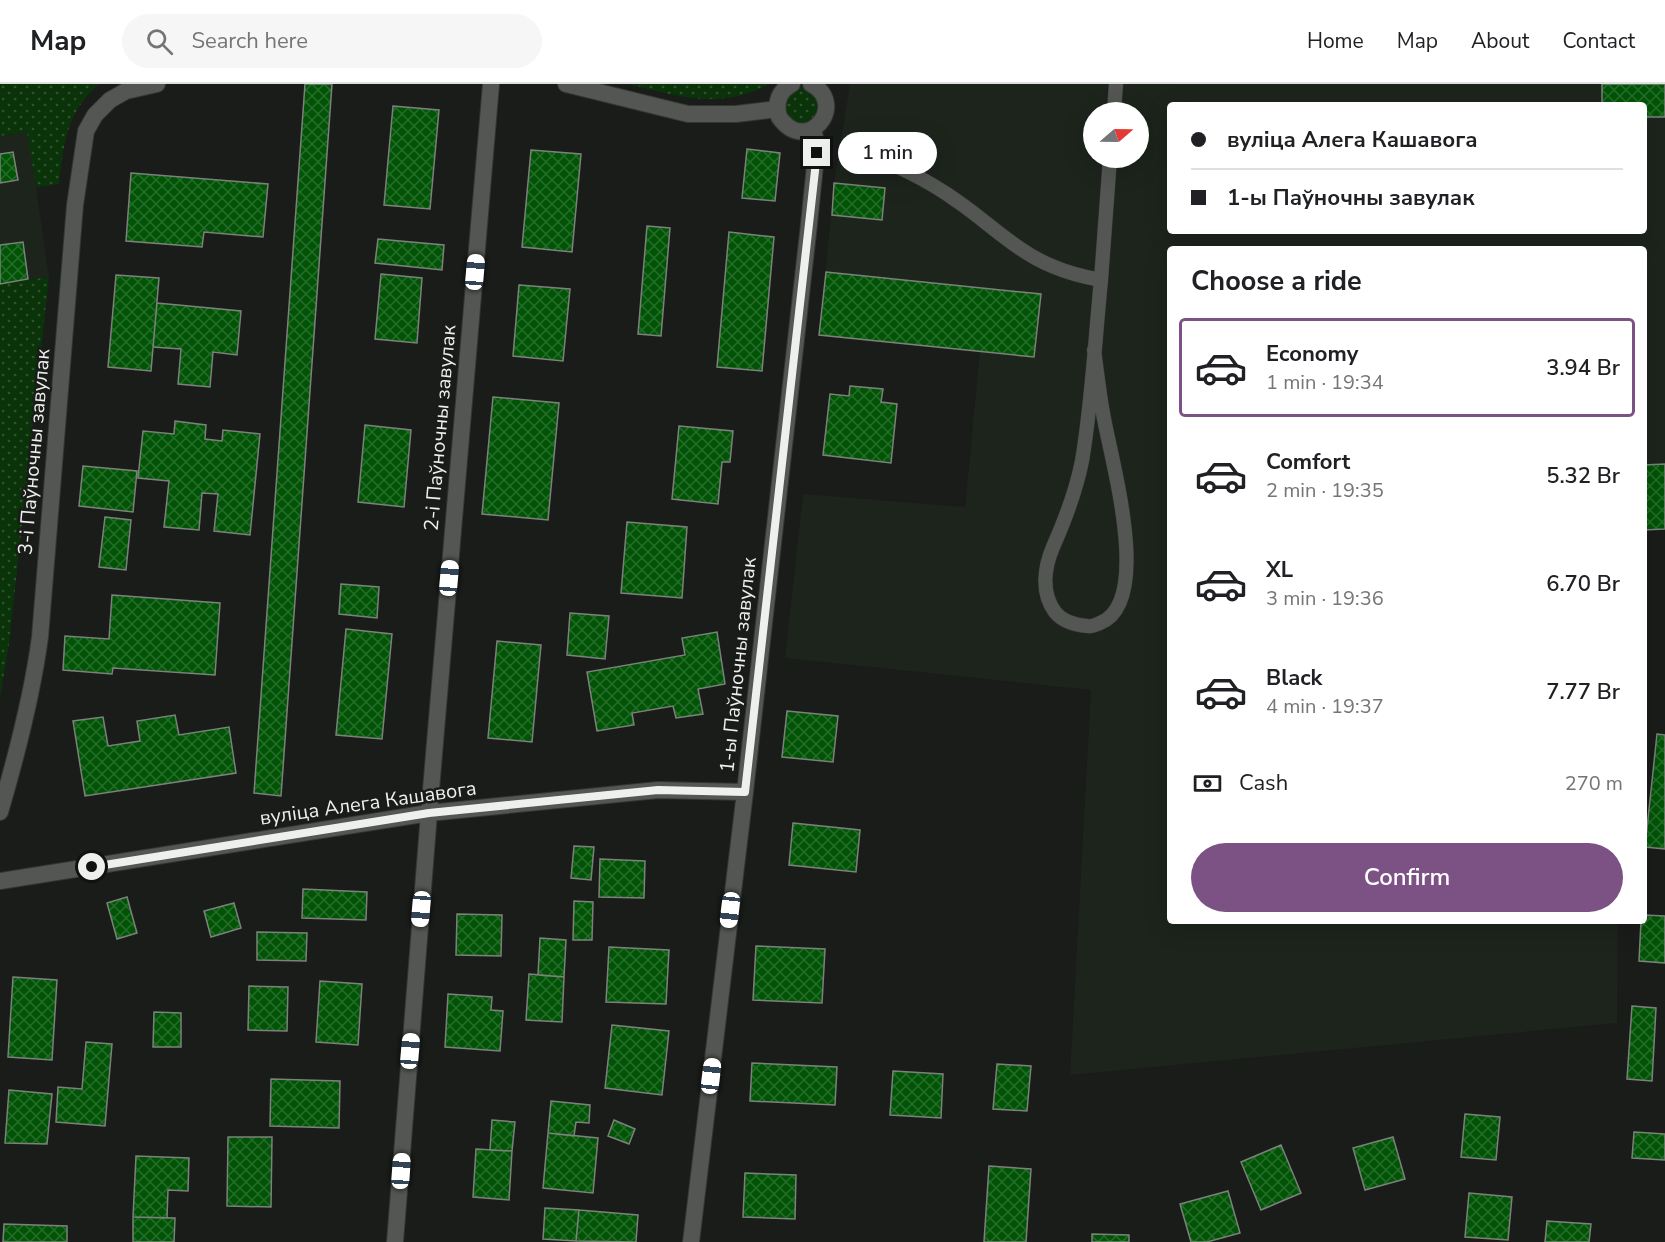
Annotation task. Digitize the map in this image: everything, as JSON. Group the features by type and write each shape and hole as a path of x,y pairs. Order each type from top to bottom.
{"street":[{"name":"3-і Паўночны завулак","path":"0,812 25,722 34,682 40,637 81,153 86,130 95,115 110,100 126,92 157,84"},
{"name":"2-і Паўночны завулак","path":"395,1242 491,84"},
{"path":"566,84 688,114 728,114 777,109"},
{"path":"792,84 781,93 777,109 778,117 790,129 806,131 820,124 826,109 826,100 816,85"},
{"name":"1-ы Паўночны завулак","path":"691,1242 745,792 817,153 813,129"},
{"name":"вуліца Алега Кашавога","path":"0,881 429,813 658,790 745,792"}],"lane":[{"path":"1115,102 1116,84"},
{"path":"850,147 887,160 922,178 1050,266 1101,280"},
{"path":"1094,350 1102,411 1123,510 1127,548 1126,580 1120,602 1110,620 1091,627 1072,625 1057,614 1047,599 1044,580 1050,554 1068,512 1082,463 1101,280 1109,168"}],"shaded area":[{"path":"850,84 1665,84 1665,529 1647,530 1647,246 1167,246 1167,924 1618,924 1617,1023 1070,1075 1091,690 785,658 803,494 965,507 980,351 819,335 834,183"},
{"path":"28,132 49,277 0,284 0,136"}],"green space":[{"path":"0,84 99,84 80,106 68,130 59,184 36,187 27,132 0,136"},
{"path":"629,84 770,84 734,97 700,99"},
{"path":"796,88 809,89 818,97 819,115 804,126 787,120 783,102"},
{"path":"49,277 9,644 0,697 0,284"}],"building":[{"path":"305,84 332,84 281,796 254,793"},
{"path":"1602,84 1665,84 1665,117 1647,117 1647,102 1602,102"},
{"path":"393,106 439,110 430,209 384,205"},
{"path":"747,149 780,153 775,201 742,198"},
{"path":"531,150 581,154 572,252 522,247"},
{"path":"13,152 18,180 0,183 0,154"},
{"path":"131,173 268,184 263,237 204,232 202,247 126,241"},
{"path":"834,183 885,188 882,220 832,215"},
{"path":"647,226 670,228 661,336 638,334"},
{"path":"729,232 774,237 762,371 717,367"},
{"path":"378,239 444,245 442,270 375,263"},
{"path":"23,242 28,279 0,284 0,245"},
{"path":"826,272 1041,294 1034,357 819,335"},
{"path":"381,274 422,278 417,343 375,339"},
{"path":"116,275 159,278 151,371 108,367"},
{"path":"519,285 570,289 563,361 513,356"},
{"path":"157,303 241,311 237,355 213,352 210,387 178,384 181,349 153,347"},
{"path":"850,386 883,389 881,402 897,404 891,463 823,455 830,394 849,396"},
{"path":"493,397 559,403 548,520 482,514"},
{"path":"175,421 206,425 205,439 222,441 223,430 260,434 250,535 214,531 218,494 202,493 199,530 164,527 169,481 138,478 143,431 174,434"},
{"path":"365,425 411,430 404,507 358,502"},
{"path":"679,426 733,431 730,462 722,462 718,504 672,499"},
{"path":"1665,464 1665,529 1647,530 1647,465"},
{"path":"83,466 137,471 133,512 79,506"},
{"path":"105,517 131,520 126,570 99,567"},
{"path":"627,522 687,527 682,598 621,593"},
{"path":"341,584 379,587 377,618 339,614"},
{"path":"112,595 220,603 215,675 113,668 112,674 63,670 65,636 109,639"},
{"path":"570,613 609,616 605,659 567,655"},
{"path":"346,629 392,634 382,739 336,735"},
{"path":"717,632 725,684 698,689 703,714 676,718 673,706 632,713 634,725 597,731 587,672 685,655 682,638"},
{"path":"497,641 541,645 532,742 488,738"},
{"path":"787,711 838,716 833,762 782,757"},
{"path":"175,715 179,735 229,727 236,773 85,796 73,721 103,717 108,746 140,741 137,721"},
{"path":"1657,734 1665,735 1665,849 1647,847"},
{"path":"793,823 860,830 856,872 789,865"},
{"path":"574,846 594,847 591,880 571,878"},
{"path":"600,859 645,861 644,898 599,897"},
{"path":"303,889 367,892 366,920 302,918"},
{"path":"127,897 137,933 117,939 107,903"},
{"path":"574,901 593,902 592,940 573,940"},
{"path":"234,903 241,928 211,937 204,911"},
{"path":"457,914 502,915 501,956 456,955"},
{"path":"1647,915 1665,916 1665,963 1639,961 1641,924 1647,924"},
{"path":"257,932 307,933 306,961 257,960"},
{"path":"540,938 566,940 564,977 538,975"},
{"path":"756,946 825,949 822,1003 753,1000"},
{"path":"609,947 669,950 666,1004 606,1002"},
{"path":"529,974 564,977 562,1022 526,1020"},
{"path":"13,977 57,980 52,1060 8,1057"},
{"path":"320,981 362,984 358,1045 316,1042"},
{"path":"249,986 288,987 287,1031 248,1030"},
{"path":"448,994 492,997 491,1010 503,1011 500,1051 445,1047"},
{"path":"1632,1006 1656,1008 1652,1081 1627,1079"},
{"path":"154,1012 181,1013 181,1047 153,1047"},
{"path":"612,1025 669,1031 662,1095 605,1088"},
{"path":"86,1042 112,1044 105,1126 56,1122 58,1087 82,1089"},
{"path":"752,1063 837,1067 835,1105 750,1101"},
{"path":"997,1064 1031,1066 1027,1111 993,1109"},
{"path":"893,1071 943,1074 941,1118 890,1115"},
{"path":"271,1079 340,1081 339,1128 270,1126"},
{"path":"9,1090 52,1094 47,1144 5,1143"},
{"path":"551,1101 590,1105 589,1123 576,1122 574,1136 548,1133"},
{"path":"1465,1114 1500,1117 1496,1160 1461,1157"},
{"path":"492,1120 515,1122 512,1151 490,1150"},
{"path":"614,1120 635,1129 629,1144 608,1136"},
{"path":"1634,1132 1665,1134 1665,1160 1632,1158"},
{"path":"548,1133 598,1138 593,1193 543,1188"},
{"path":"228,1137 272,1137 271,1207 227,1206"},
{"path":"1393,1137 1405,1179 1365,1190 1353,1148"},
{"path":"1281,1145 1301,1193 1261,1210 1241,1162"},
{"path":"476,1149 512,1151 509,1200 473,1197"},
{"path":"136,1156 189,1158 188,1191 168,1190 167,1218 133,1217"},
{"path":"989,1166 1031,1169 1026,1242 984,1242"},
{"path":"745,1173 796,1175 795,1219 743,1217"},
{"path":"1228,1191 1240,1233 1207,1242 1191,1242 1180,1204"},
{"path":"1469,1193 1512,1197 1508,1240 1465,1237"},
{"path":"545,1208 579,1210 576,1241 543,1239"},
{"path":"579,1210 638,1215 636,1242 576,1241"},
{"path":"133,1217 175,1218 174,1242 133,1242"},
{"path":"1547,1221 1591,1224 1589,1242 1545,1242"},
{"path":"4,1224 67,1226 67,1242 3,1242"},
{"path":"1092,1234 1129,1235 1129,1242 1092,1242"}],"route":[{"path":"92,867 429,813 658,790 699,789 745,792 817,153"}]}
